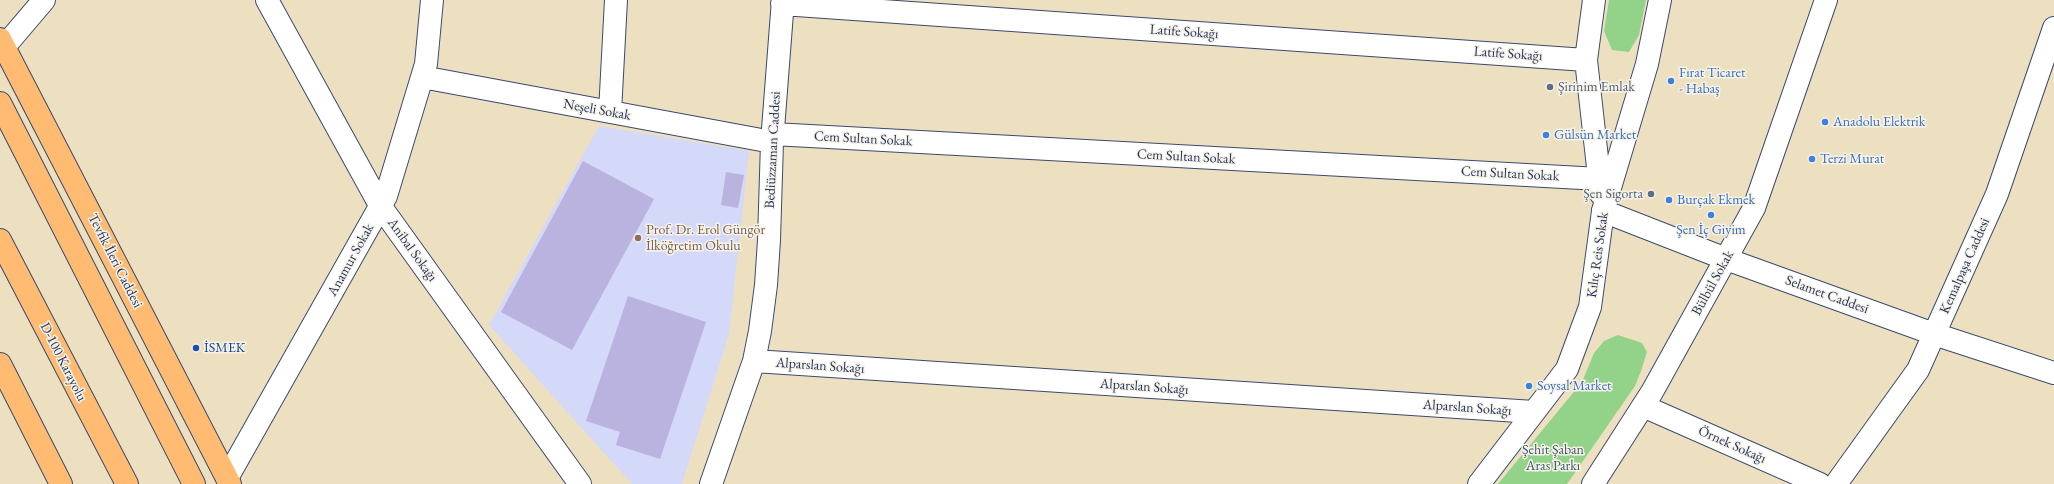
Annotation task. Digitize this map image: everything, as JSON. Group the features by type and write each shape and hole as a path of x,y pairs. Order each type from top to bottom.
{"main road":[{"name":"Tevfik İleri Caddesi","path":"2,43 229,481"},
{"path":"0,103 194,484"},
{"name":"D-100 Karayolu","path":"0,240 127,484"},
{"path":"0,364 61,484"}],"street":[{"path":"2,43 44,0"},
{"name":"Anibal Sokağı","path":"267,0 381,207 580,484"},
{"name":"Anamur Sokak","path":"229,481 386,196 426,64 432,0"},
{"path":"610,112 616,0"},
{"path":"1594,0 1586,60 1603,211"},
{"name":"Kılıç Reis Sokak","path":"1479,484 1567,368 1590,307 1603,211 1647,64 1660,0"},
{"name":"Bülbül Sokak","path":"1593,484 1643,406 1754,208 1826,0"},
{"name":"Latife Sokağı","path":"782,2 1586,60"},
{"name":"Bediüzzaman Caddesi","path":"711,484 754,361 766,285 772,138 782,2"},
{"name":"Kemalpaşa Caddesi","path":"1836,484 1918,370 1996,194 2054,28"},
{"name":"Neşeli Sokak","path":"422,77 610,112 772,138"},
{"name":"Cem Sultan Sokak","path":"772,138 1600,179"},
{"name":"Selamet Caddesi","path":"1603,211 1726,259 1934,334 2054,373"},
{"name":"Alparslan Sokağı","path":"754,361 1534,412"},
{"name":"Örnek Sokağı","path":"1643,406 1820,484"}],"shaded area":[{"name":"Prof. Dr. Erol Güngör İlköğretim Okulu","path":"599,126 749,151 729,334 682,484 632,484 489,325"}],"green space":[{"path":"1609,0 1646,0 1639,35 1629,52 1612,50 1604,31"},
{"name":"Şehit Şaban Aras Parkı","path":"1618,335 1642,343 1647,352 1641,371 1635,386 1567,484 1498,484 1582,382 1594,353 1604,341"}],"building":[{"path":"583,161 654,199 572,350 501,312"},
{"path":"726,172 744,175 738,208 721,205"},
{"path":"628,296 706,322 660,459 616,445 620,432 586,421"}],"place":[{"name":"Fırat Ticaret - Habaş","path":"1671,81"},
{"name":"Şirinim Emlak","path":"1550,87"},
{"name":"Anadolu Elektrik","path":"1825,122"},
{"name":"Gülsün Market","path":"1546,135"},
{"name":"Terzi Murat","path":"1812,159"},
{"name":"Şen Sigorta","path":"1651,194"},
{"name":"Burçak Ekmek","path":"1669,200"},
{"name":"Şen İç Giyim","path":"1711,215"},
{"name":"Prof. Dr. Erol Güngör İlköğretim Okulu","path":"638,238"},
{"name":"İSMEK","path":"196,348"},
{"name":"Soysal Market","path":"1529,386"}]}
